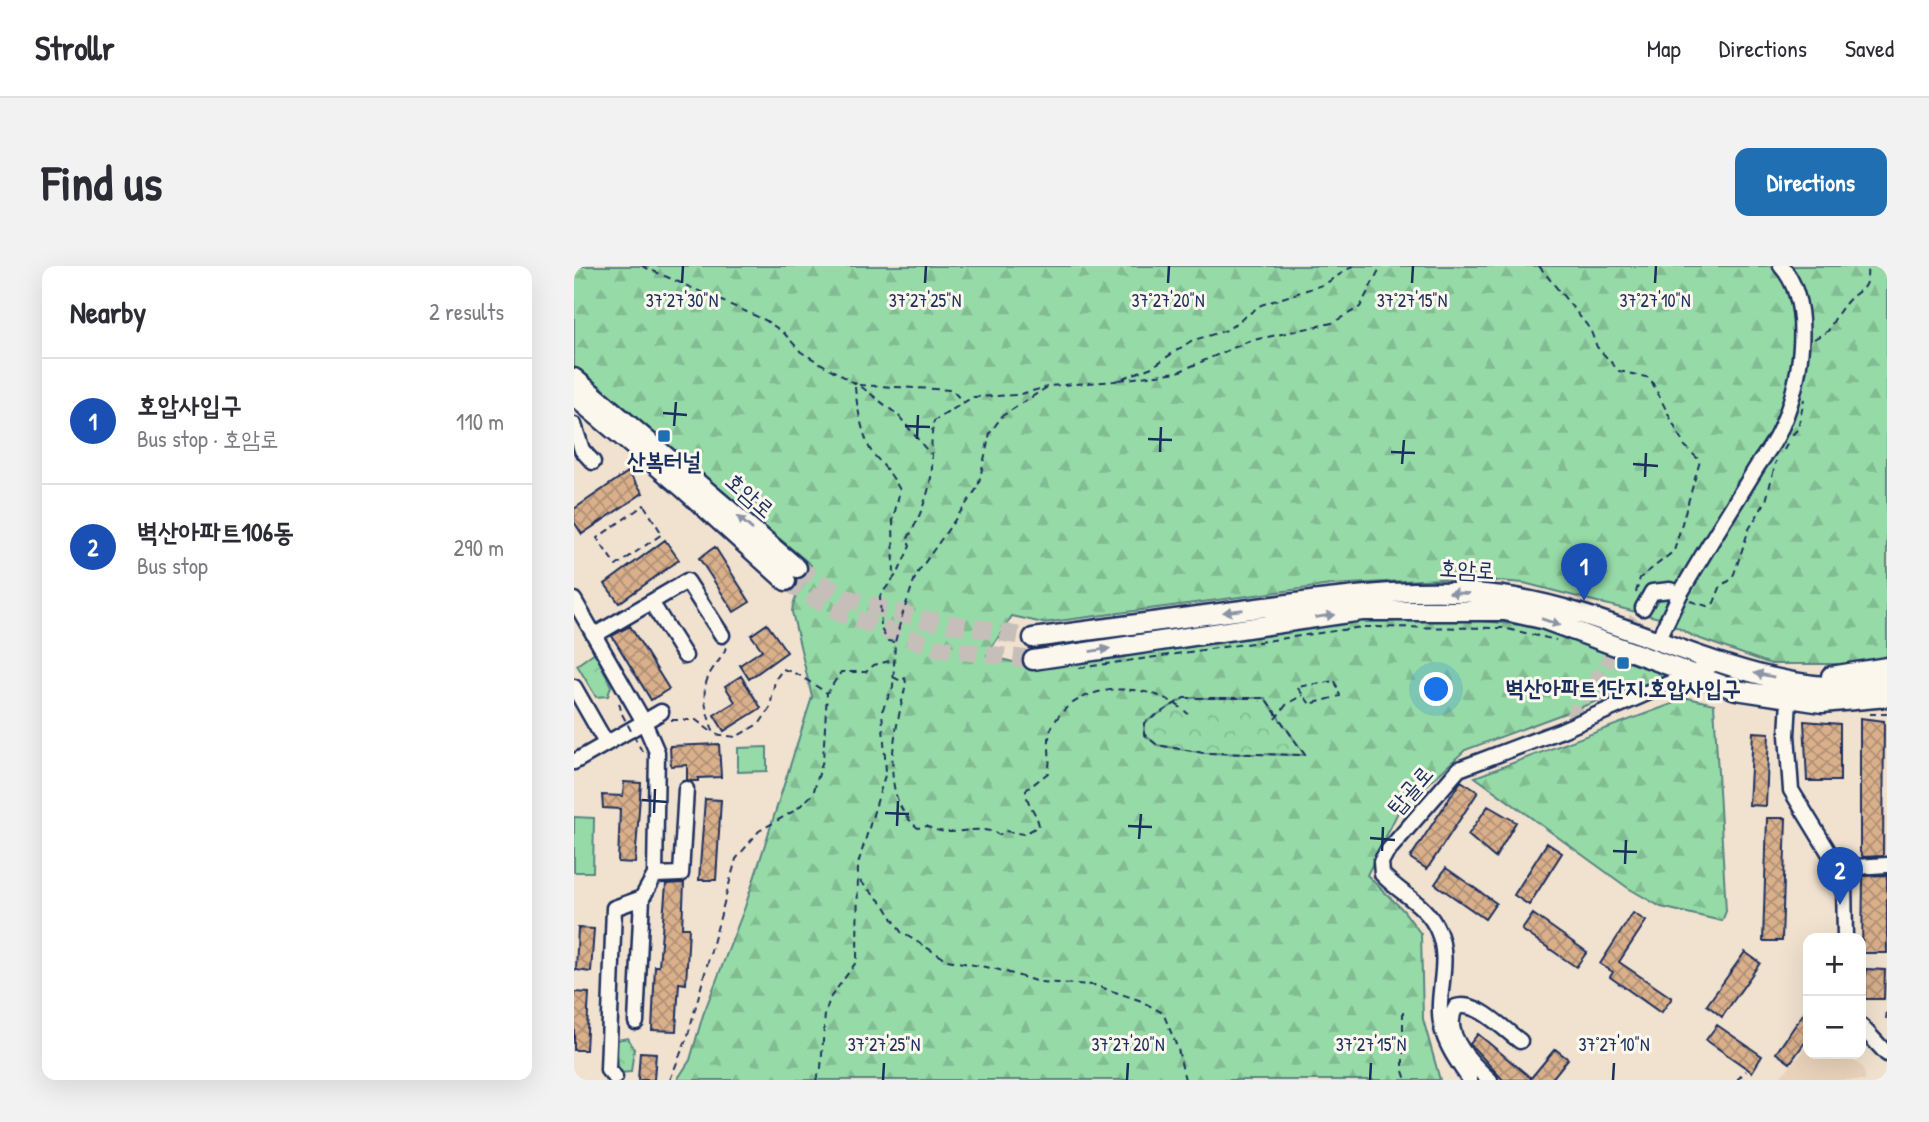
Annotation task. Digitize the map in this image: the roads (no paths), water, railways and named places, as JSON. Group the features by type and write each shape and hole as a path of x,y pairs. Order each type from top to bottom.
{"main road":[{"name":"호암로","path":"574,378 791,575 574,396"},
{"name":"호암로","path":"1033,638 1357,595 1424,592 1497,595 1541,602 1658,640 1714,664 1832,685 1887,685"},
{"path":"1033,660 1362,611 1424,608 1505,611 1542,619 1736,690 1789,700 1887,709"},
{"path":"1792,680 1887,667"},
{"path":"1822,703 1887,697"}],"street":[{"path":"1658,640 1680,594 1778,435 1790,405 1800,347 1799,297 1793,279 1781,266"},
{"path":"574,425 582,450 593,462"},
{"path":"595,635 687,581 722,635"},
{"path":"1638,606 1652,592 1670,590 1680,594"},
{"path":"574,600 644,722 657,752 655,874 642,898 636,1022"},
{"path":"651,602 684,656"},
{"name":"탑골로","path":"1470,1080 1449,1047 1441,1027 1443,948 1438,932 1429,915 1382,874 1381,862 1459,769 1562,730 1714,664"},
{"path":"574,687 606,743"},
{"path":"1789,700 1787,735 1791,790 1844,880 1845,933"},
{"path":"574,762 661,712"},
{"path":"1562,730 1571,718"},
{"path":"655,874 681,874 686,789"},
{"path":"1836,864 1856,867 1887,865"},
{"path":"615,1077 608,1070 614,908 642,898"},
{"path":"1490,1080 1471,1064 1459,1046 1452,1025 1455,1007 1464,1004 1475,1008 1520,1041"},
{"path":"1866,1032 1887,1055"}],"tunnel":[{"path":"797,568 846,598 921,619 1033,638"},
{"path":"786,581 839,613 938,648 1033,660"},
{"path":"1571,718 1643,608"}],"place":[{"name":"산복터널","path":"664,436"},
{"name":"호압사입구","path":"1584,601"},
{"name":"벽산아파트1단지.호압사입구","path":"1623,663"},
{"name":"벽산아파트106동","path":"1840,905"}]}
